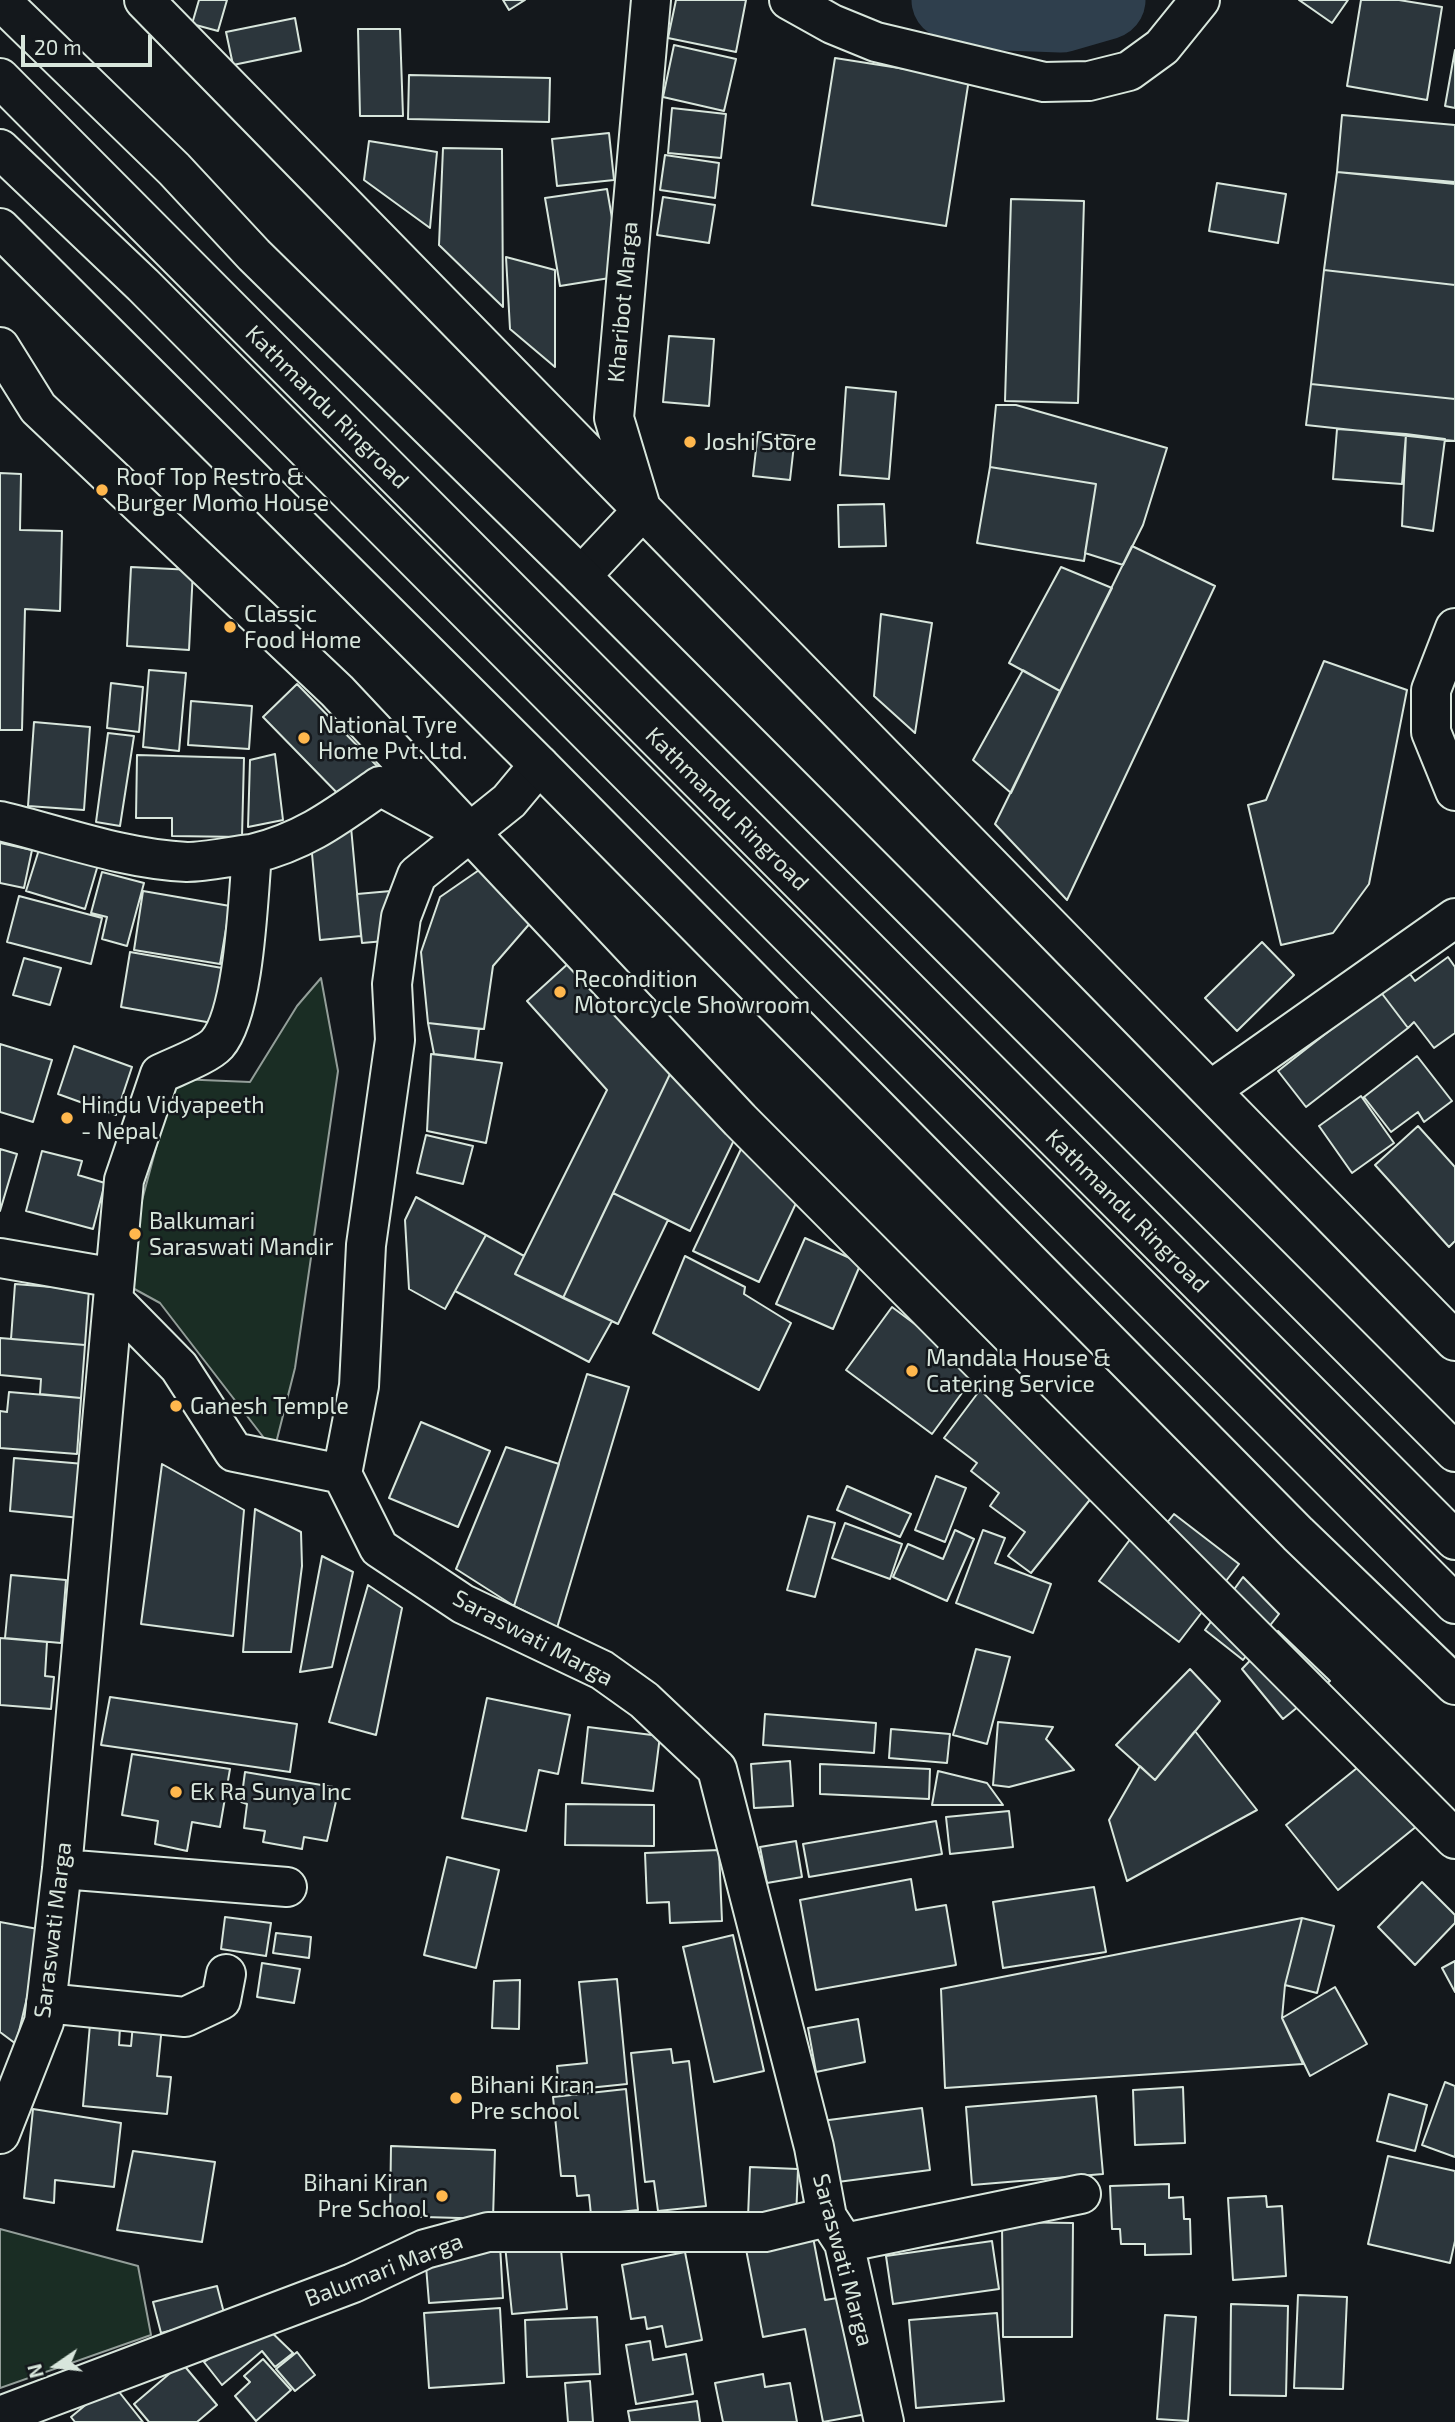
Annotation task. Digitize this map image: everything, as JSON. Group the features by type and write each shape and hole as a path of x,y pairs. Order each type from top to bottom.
{"main road":[{"path":"0,0 174,169 254,255 581,576 1455,1452"},
{"path":"144,0 1455,1341"},
{"name":"Kharibot Marga","path":"642,511 614,418 651,0"},
{"path":"789,0 832,24 876,42 1044,82 1089,80 1129,71 1162,47 1200,0"},
{"name":"Kathmandu Ringroad","path":"0,78 1455,1540"},
{"name":"Kathmandu Ringroad","path":"0,149 143,285 1455,1604"},
{"path":"0,229 538,765 1289,1525 1455,1685"},
{"path":"0,347 38,408 337,691 468,834 749,1130 1455,1839"},
{"path":"581,576 642,511"},
{"path":"1455,628 1432,690 1432,732 1455,791"},
{"path":"0,1258 114,1289 179,1367 234,1452 342,1474 359,1387 366,1245 395,1040 392,984 401,917 417,876 509,802 538,765"},
{"path":"0,821 98,848 189,862 286,846 303,838 380,786 468,834"},
{"name":"Saraswati Marga","path":"0,2134 44,2022 62,1869 124,1180 160,1074 216,1046 229,1025 244,950 252,853"},
{"path":"1211,1090 1455,919"},
{"name":"Saraswati Marga","path":"342,1474 379,1548 463,1604 602,1670 644,1700 717,1769 884,2422"},
{"path":"62,1869 287,1887"},
{"path":"46,2003 185,2017 221,2000 226,1975"},
{"name":"Balumari Marga","path":"0,2416 353,2283 425,2249 488,2232 836,2230 1081,2194"}],"green space":[{"path":"321,978 338,1071 295,1368 274,1451 160,1303 129,1286 137,1219 178,1079 250,1082 297,1006"},
{"path":"0,2229 138,2266 151,2335 0,2388"}],"building":[{"path":"199,0 227,0 218,31 192,24"},
{"path":"503,0 525,0 509,10"},
{"path":"676,0 746,0 736,52 668,38"},
{"path":"1299,0 1348,0 1332,23"},
{"path":"1361,0 1399,0 1442,7 1427,100 1347,86"},
{"path":"295,18 301,51 233,65 226,32"},
{"path":"358,29 400,29 403,116 360,116"},
{"path":"674,45 736,59 724,111 663,97"},
{"path":"1455,50 1455,108 1445,106"},
{"path":"835,58 969,79 946,226 812,205"},
{"path":"409,75 550,78 549,122 408,119"},
{"path":"672,108 726,114 721,158 668,153"},
{"path":"1342,115 1455,125 1455,182 1337,172"},
{"path":"609,133 614,180 557,186 552,139"},
{"path":"369,141 437,152 430,228 364,180"},
{"path":"443,148 502,149 503,307 439,245"},
{"path":"665,155 719,163 715,198 660,190"},
{"path":"1337,172 1455,184 1455,285 1324,270"},
{"path":"1217,183 1286,194 1278,243 1209,231"},
{"path":"607,189 622,276 560,286 545,198"},
{"path":"663,197 715,205 709,243 657,235"},
{"path":"1011,199 1084,201 1078,403 1005,401"},
{"path":"506,257 555,270 555,367 510,329"},
{"path":"1324,270 1455,285 1455,399 1311,384"},
{"path":"669,336 714,339 709,406 663,402"},
{"path":"1311,384 1455,399 1455,441 1306,425"},
{"path":"846,387 896,392 889,479 840,475"},
{"path":"996,405 1016,405 1167,448 1143,525 1123,565 1085,553 1096,484 990,467"},
{"path":"1337,429 1406,434 1402,484 1333,479"},
{"path":"758,432 795,436 790,480 753,476"},
{"path":"1406,434 1445,439 1433,531 1402,526"},
{"path":"990,467 1096,484 1084,561 977,543"},
{"path":"0,473 21,474 20,530 62,531 60,611 25,609 22,730 0,730"},
{"path":"884,504 886,546 839,547 838,505"},
{"path":"1132,546 1215,586 1067,900 995,824"},
{"path":"131,567 193,570 189,650 127,646"},
{"path":"1061,567 1112,588 1060,691 1009,663"},
{"path":"881,614 932,623 915,733 874,696"},
{"path":"1324,661 1407,690 1369,884 1333,933 1281,945 1248,805 1266,800"},
{"path":"149,670 186,673 179,751 143,747"},
{"path":"1023,670 1060,691 1011,793 973,760"},
{"path":"111,683 143,687 139,732 107,728"},
{"path":"297,684 378,767 344,800 263,717"},
{"path":"191,701 252,706 249,749 188,745"},
{"path":"34,722 90,727 84,810 28,806"},
{"path":"108,733 134,736 120,826 96,822"},
{"path":"275,754 283,820 248,827 250,760"},
{"path":"137,755 244,758 242,837 172,836 172,818 136,818"},
{"path":"350,816 361,936 320,940 311,843"},
{"path":"42,840 100,858 85,909 26,891"},
{"path":"0,843 32,850 24,888 0,883"},
{"path":"482,868 532,921 493,966 484,1029 428,1023 421,952 440,897"},
{"path":"102,872 144,883 127,946 102,939 107,917 91,913"},
{"path":"143,891 230,906 220,964 134,950"},
{"path":"391,891 396,940 362,943 357,894"},
{"path":"19,896 102,918 91,964 7,942"},
{"path":"1262,942 1294,975 1237,1031 1205,998"},
{"path":"130,952 228,969 218,1024 121,1007"},
{"path":"1448,957 1455,967 1455,1033 1434,1048 1414,1022 1408,1028 1380,991 1407,970 1415,981"},
{"path":"24,958 61,968 50,1005 13,995"},
{"path":"571,961 671,1072 563,1298 515,1274 607,1090 527,1001"},
{"path":"1380,991 1408,1028 1306,1107 1278,1071"},
{"path":"428,1023 479,1029 475,1059 434,1054"},
{"path":"0,1044 52,1060 33,1122 0,1112"},
{"path":"74,1046 132,1067 116,1115 58,1094"},
{"path":"431,1054 502,1063 486,1143 427,1131"},
{"path":"1417,1056 1452,1101 1424,1122 1418,1112 1391,1132 1364,1097"},
{"path":"671,1072 736,1136 690,1231 613,1193"},
{"path":"1361,1096 1394,1143 1352,1173 1319,1126"},
{"path":"1418,1126 1455,1167 1455,1241 1449,1247 1375,1165"},
{"path":"426,1135 473,1146 463,1184 417,1173"},
{"path":"0,1149 17,1154 0,1211"},
{"path":"741,1149 798,1199 759,1282 693,1251"},
{"path":"42,1151 82,1161 78,1175 105,1183 93,1229 26,1211"},
{"path":"613,1193 668,1220 618,1324 563,1298"},
{"path":"416,1197 486,1235 445,1309 409,1289 405,1220"},
{"path":"486,1235 524,1256 515,1274 612,1321 589,1362 455,1291"},
{"path":"805,1238 861,1263 833,1329 776,1304"},
{"path":"685,1256 745,1287 744,1294 791,1323 759,1390 653,1333"},
{"path":"15,1284 89,1290 85,1345 11,1339"},
{"name":"Mandala House & Catering Service","path":"892,1307 978,1371 932,1434 846,1370"},
{"path":"0,1338 85,1345 81,1398 40,1394 41,1379 0,1375"},
{"path":"995,1370 1113,1471 1031,1573 1008,1556 1025,1532 990,1506 999,1493 971,1471 977,1463 944,1438"},
{"path":"587,1374 629,1387 557,1628 514,1606"},
{"path":"9,1392 81,1398 77,1454 0,1448 0,1411 7,1412"},
{"path":"421,1422 490,1451 458,1527 389,1498"},
{"path":"506,1447 559,1464 514,1606 456,1569"},
{"path":"14,1458 84,1464 80,1518 10,1511"},
{"path":"162,1464 244,1510 233,1636 141,1624"},
{"path":"936,1476 966,1488 945,1542 915,1530"},
{"path":"847,1486 911,1514 900,1537 837,1510"},
{"path":"255,1509 301,1532 302,1566 291,1652 243,1652"},
{"path":"1174,1514 1239,1564 1179,1642 1099,1581 1140,1526 1155,1538"},
{"path":"808,1516 835,1523 815,1597 787,1590"},
{"path":"845,1523 902,1544 890,1579 832,1558"},
{"path":"955,1530 974,1539 947,1601 893,1577 908,1544 943,1559"},
{"path":"983,1530 1005,1538 995,1563 1051,1584 1033,1633 956,1603"},
{"path":"322,1556 353,1572 332,1667 300,1672"},
{"path":"11,1575 66,1580 61,1643 5,1638"},
{"path":"1243,1577 1279,1614 1243,1660 1205,1630"},
{"path":"368,1585 402,1608 376,1735 329,1722"},
{"path":"1278,1631 1330,1681 1283,1719 1242,1669"},
{"path":"0,1638 47,1642 45,1676 54,1677 51,1709 0,1705"},
{"path":"976,1649 1010,1657 987,1744 953,1735"},
{"path":"1190,1669 1220,1701 1155,1780 1116,1745"},
{"path":"110,1697 297,1724 290,1772 101,1745"},
{"path":"487,1698 570,1715 558,1774 539,1770 526,1831 462,1818"},
{"path":"765,1714 876,1723 874,1753 763,1745"},
{"path":"998,1722 1053,1727 1046,1739 1074,1770 1009,1787 993,1785"},
{"path":"588,1727 660,1736 653,1791 582,1783"},
{"path":"891,1729 950,1734 947,1763 889,1758"},
{"path":"1195,1731 1257,1810 1127,1881 1109,1820 1140,1766 1155,1780"},
{"path":"1377,1752 1428,1817 1338,1890 1286,1825"},
{"name":"Ek Ra Sunya Inc","path":"132,1754 230,1769 220,1827 192,1822 187,1851 155,1844 158,1821 122,1815"},
{"path":"790,1761 793,1806 754,1808 751,1764"},
{"path":"820,1764 930,1769 929,1799 820,1794"},
{"path":"938,1771 987,1783 1003,1805 932,1805"},
{"path":"245,1772 339,1788 327,1841 304,1837 302,1849 263,1842 265,1831 244,1828 247,1804 241,1802"},
{"path":"566,1804 654,1805 654,1846 565,1845"},
{"path":"1009,1811 1013,1847 950,1854 946,1817"},
{"path":"936,1821 942,1854 809,1877 803,1844"},
{"path":"796,1841 802,1877 767,1883 760,1847"},
{"path":"719,1850 722,1921 670,1923 669,1902 647,1903 645,1853"},
{"path":"447,1857 499,1870 476,1968 424,1955"},
{"path":"911,1879 916,1910 946,1905 956,1965 816,1990 800,1900"},
{"path":"1422,1882 1455,1915 1455,1923 1415,1965 1378,1927"},
{"path":"1094,1887 1106,1952 1003,1968 993,1902"},
{"path":"225,1917 271,1923 266,1956 221,1949"},
{"path":"1302,1918 1334,1926 1317,1993 1285,1985"},
{"path":"1302,1918 1285,1985 1282,2018 1303,2064 945,2088 941,1989"},
{"path":"0,1922 43,1930 16,2044 0,2032"},
{"path":"276,1933 311,1937 309,1958 273,1953"},
{"path":"733,1935 764,2071 714,2082 683,1947"},
{"path":"1455,1961 1455,1992 1442,1968"},
{"path":"262,1963 300,1969 294,2003 257,1997"},
{"path":"617,1979 627,2084 559,2091 557,2066 587,2063 579,1982"},
{"path":"520,1980 519,2029 492,2028 494,1981"},
{"path":"1335,1987 1367,2044 1310,2076 1282,2018"},
{"path":"858,2019 865,2062 816,2072 808,2028"},
{"path":"90,2024 120,2027 119,2045 131,2046 133,2024 162,2026 157,2076 171,2077 167,2114 83,2106"},
{"path":"671,2049 673,2063 689,2061 706,2206 658,2211 654,2181 645,2182 631,2053"},
{"path":"1445,2082 1455,2086 1455,2157 1422,2145"},
{"path":"1183,2087 1185,2143 1135,2145 1133,2090"},
{"path":"626,2089 638,2210 591,2215 589,2195 577,2196 575,2176 561,2176 553,2097"},
{"path":"1389,2094 1427,2105 1415,2151 1377,2141"},
{"path":"1096,2096 1103,2174 972,2185 966,2107"},
{"path":"922,2108 930,2170 830,2183 821,2121"},
{"path":"33,2109 121,2123 114,2187 55,2180 54,2203 24,2198"},
{"name":"Bihani Kiran Pre School","path":"391,2146 495,2150 493,2219 390,2216"},
{"path":"133,2151 215,2162 202,2242 117,2230"},
{"path":"1388,2156 1455,2171 1455,2241 1450,2263 1368,2244"},
{"path":"750,2167 798,2169 796,2219 748,2217"},
{"path":"1169,2184 1169,2198 1183,2197 1184,2219 1190,2219 1191,2254 1145,2255 1145,2244 1121,2244 1120,2229 1112,2229 1110,2186"},
{"path":"1266,2196 1267,2207 1282,2206 1286,2276 1233,2280 1228,2198"},
{"path":"1002,2222 1073,2223 1072,2337 1003,2337"},
{"path":"812,2232 825,2300 850,2296 872,2413 823,2422 805,2329 763,2337 745,2244"},
{"path":"560,2240 567,2309 512,2314 505,2245"},
{"path":"992,2241 999,2289 893,2304 886,2256"},
{"path":"500,2245 503,2298 429,2303 426,2266"},
{"path":"685,2252 702,2340 666,2347 662,2326 647,2329 645,2317 631,2319 622,2265"},
{"path":"217,2286 225,2317 161,2333 153,2302"},
{"path":"1298,2295 1347,2297 1343,2389 1294,2388"},
{"path":"1231,2304 1288,2306 1286,2396 1230,2395"},
{"path":"500,2308 504,2383 429,2388 424,2313"},
{"path":"997,2313 1004,2401 916,2408 909,2320"},
{"path":"1165,2315 1196,2317 1188,2421 1157,2419"},
{"path":"597,2317 600,2374 527,2377 525,2320"},
{"path":"263,2324 293,2353 275,2367 262,2351 222,2385 204,2362"},
{"path":"650,2341 653,2360 686,2354 693,2394 636,2404 626,2345"},
{"path":"297,2352 315,2375 295,2391 276,2369"},
{"path":"263,2359 291,2390 256,2421 235,2396 250,2382 244,2376"},
{"path":"182,2363 217,2405 197,2422 149,2422 134,2404"},
{"path":"763,2374 765,2387 790,2383 797,2422 723,2422 715,2383"},
{"path":"590,2381 593,2422 568,2422 565,2383"},
{"path":"112,2383 143,2422 75,2422 71,2417"},
{"path":"697,2401 700,2422 630,2422 628,2411"}],"waterway":[{"path":"951,0 1006,11 1061,13 1106,0"}],"place":[{"name":"Joshi Store","path":"690,442"},
{"name":"Roof Top Restro & Burger Momo House","path":"102,490"},
{"name":"Classic Food Home","path":"230,627"},
{"name":"National Tyre Home Pvt. Ltd.","path":"304,738"},
{"name":"Recondition Motorcycle Showroom","path":"560,992"},
{"name":"Hindu Vidyapeeth - Nepal","path":"67,1118"},
{"name":"Balkumari Saraswati Mandir","path":"135,1234"},
{"name":"Mandala House & Catering Service","path":"912,1371"},
{"name":"Ganesh Temple","path":"176,1406"},
{"name":"Ek Ra Sunya Inc","path":"176,1792"},
{"name":"Bihani Kiran Pre school","path":"456,2098"},
{"name":"Bihani Kiran Pre School","path":"442,2196"}]}
